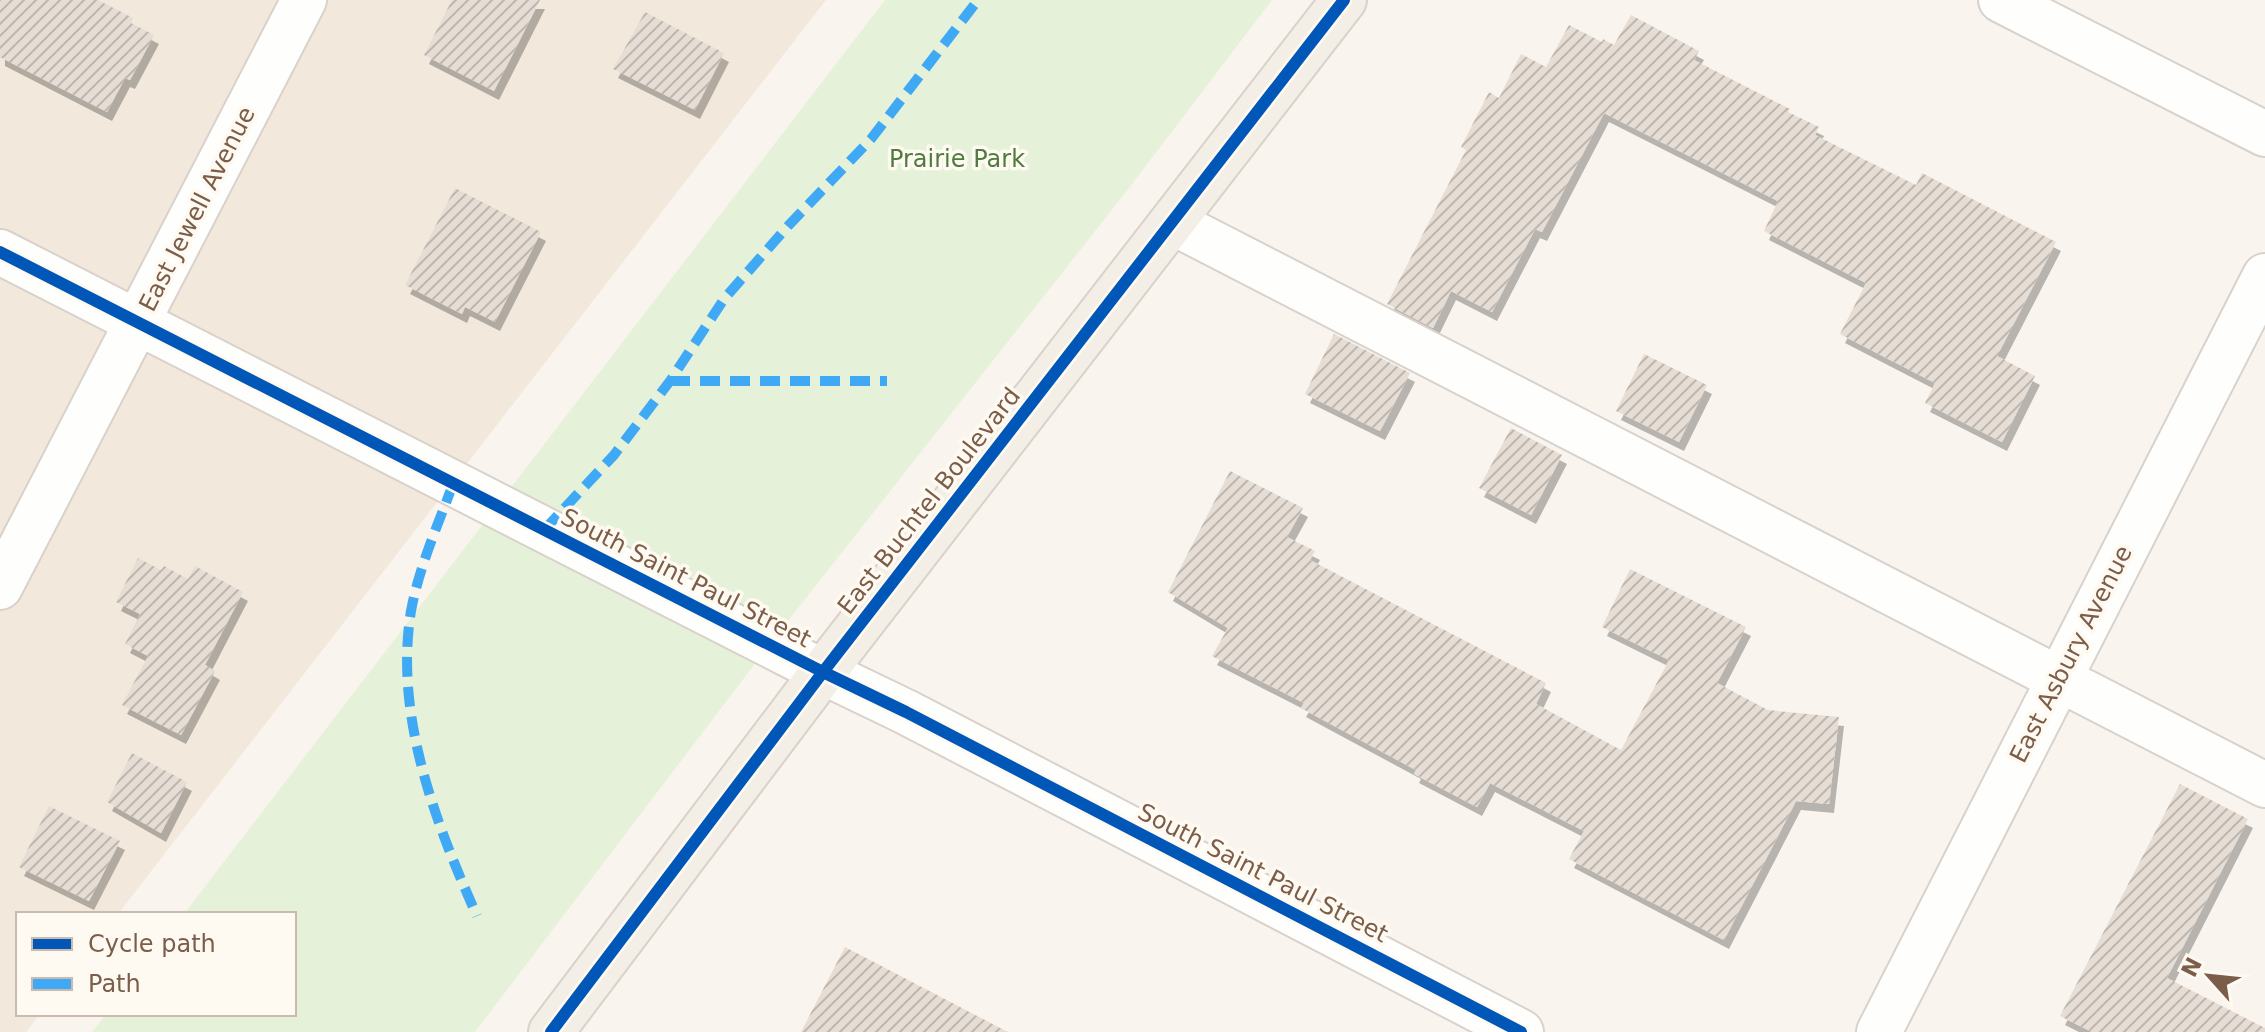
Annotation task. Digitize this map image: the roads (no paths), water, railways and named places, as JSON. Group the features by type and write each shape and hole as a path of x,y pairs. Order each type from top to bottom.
{"main road":[{"name":"East Buchtel Boulevard","path":"551,1032 823,672 1344,0"}],"street":[{"name":"East Jewell Avenue","path":"0,587 304,0"},
{"path":"2001,0 2265,134"},
{"path":"1174,223 2265,785"},
{"name":"South Saint Paul Street","path":"0,252 934,726 1521,1032"},
{"name":"East Asbury Avenue","path":"1879,1032 2265,276"}],"park label":[{"name":"Prairie Park","path":"957,159"}]}
